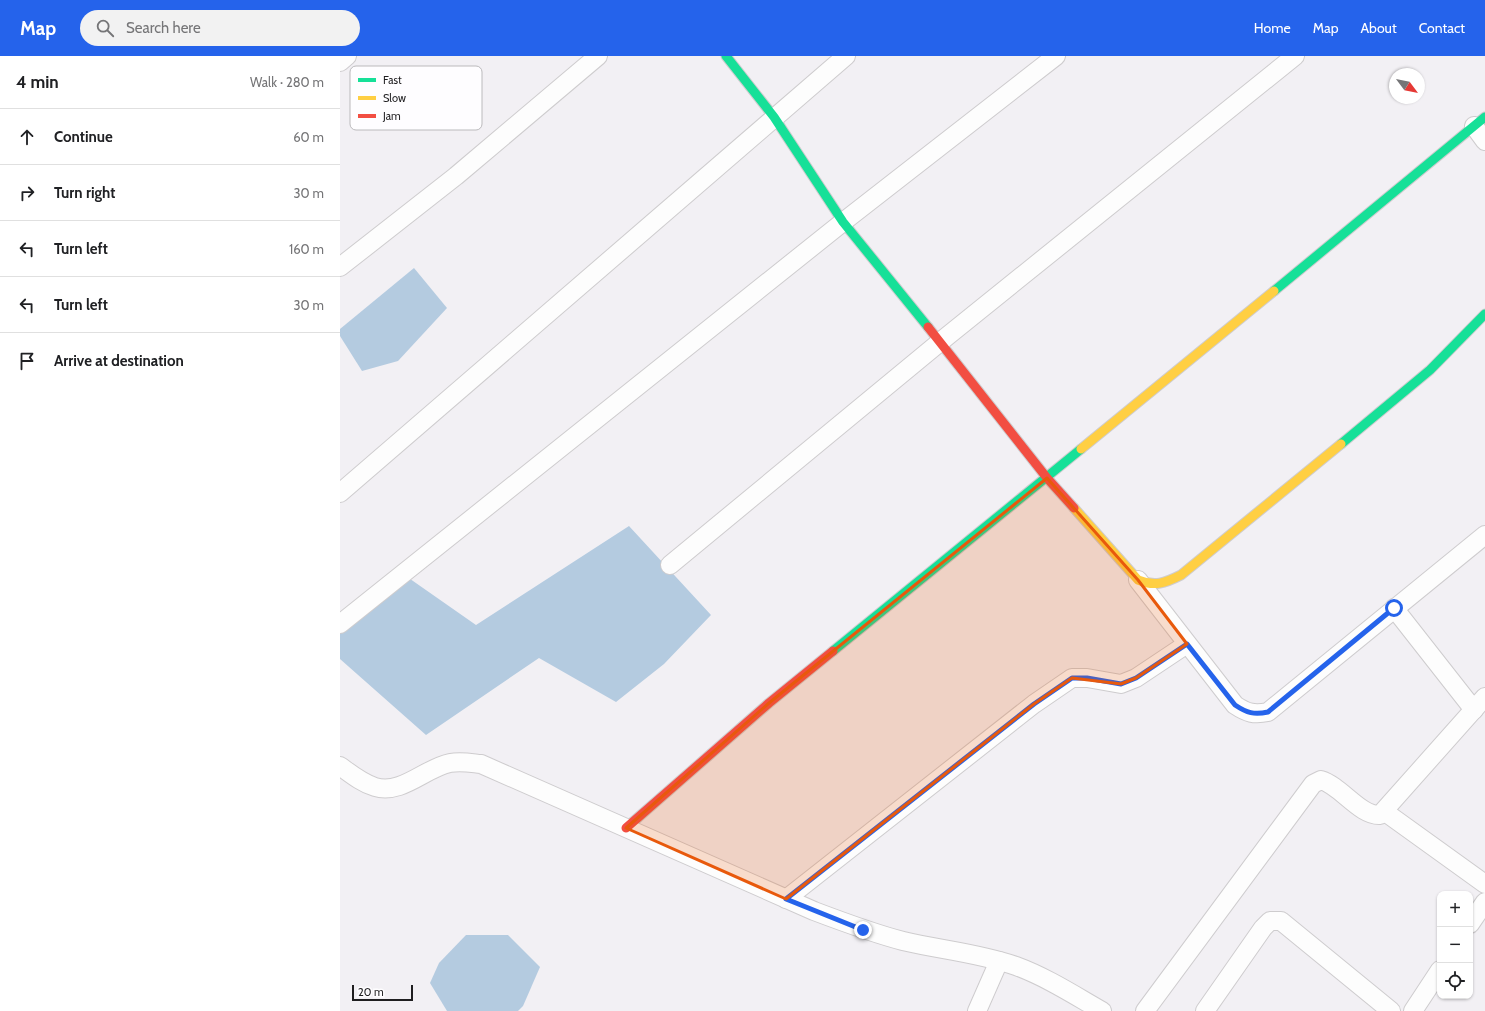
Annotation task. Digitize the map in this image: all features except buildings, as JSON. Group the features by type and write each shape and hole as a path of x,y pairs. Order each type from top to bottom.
{"street":[{"path":"340,62 347,56"},
{"path":"340,267 456,176 598,56"},
{"path":"726,56 774,117 843,222 940,342 1046,478 1138,580 1235,705 1245,712 1255,715 1268,712 1485,535"},
{"path":"340,493 846,56"},
{"path":"340,624 843,222 1056,56"},
{"path":"670,565 940,342 1295,56"},
{"path":"626,828 769,703 1480,122 1485,141"},
{"path":"1138,580 1148,585 1160,585 1181,575 1430,370 1485,314"},
{"path":"1145,1011 1313,784 1321,780 1331,783 1369,814 1380,815 1385,812 1479,704 1394,608"},
{"path":"786,899 1034,704 1072,678 1087,678 1121,684 1136,678 1187,644"},
{"path":"340,766 359,780 375,787 392,787 407,782 436,767 450,763 464,762 481,764 786,899 863,930 905,941 964,952 1016,966 1052,983 1102,1011"},
{"path":"1385,812 1485,884"},
{"path":"1473,920 1485,902"},
{"path":"1205,1011 1263,928 1270,921 1281,921 1391,1011"},
{"path":"977,1011 999,962"},
{"path":"1413,1011 1437,975"}],"highlighted area":[{"path":"1047,478 1138,580 1187,644 1136,678 1121,684 1072,678 1034,704 786,899 626,828 769,703"}],"water":[{"path":"414,268 447,308 398,361 362,371 340,336 340,329"},
{"path":"629,526 711,615 664,664 616,702 539,658 426,735 340,659 340,624 403,574 476,625"},
{"path":"466,935 508,935 540,967 523,1006 518,1011 447,1011 430,983 439,963"}],"traffic: fast":[{"path":"726,56 774,117 843,222 928,327"},
{"path":"1274,291 1485,117"},
{"path":"1341,444 1430,370 1485,314"},
{"path":"833,651 1081,449"}],"traffic: slow":[{"path":"1081,449 1274,291"},
{"path":"1074,508 1138,580 1155,584 1165,582 1181,575 1341,444"}],"traffic: jam":[{"path":"928,327 1047,478 1074,508"},
{"path":"626,828 769,703 833,651"}],"route":[{"path":"863,930 786,899 1034,704 1072,678 1087,678 1107,683 1121,684 1136,678 1187,644 1235,705 1245,712 1255,715 1268,712 1394,608"}]}
